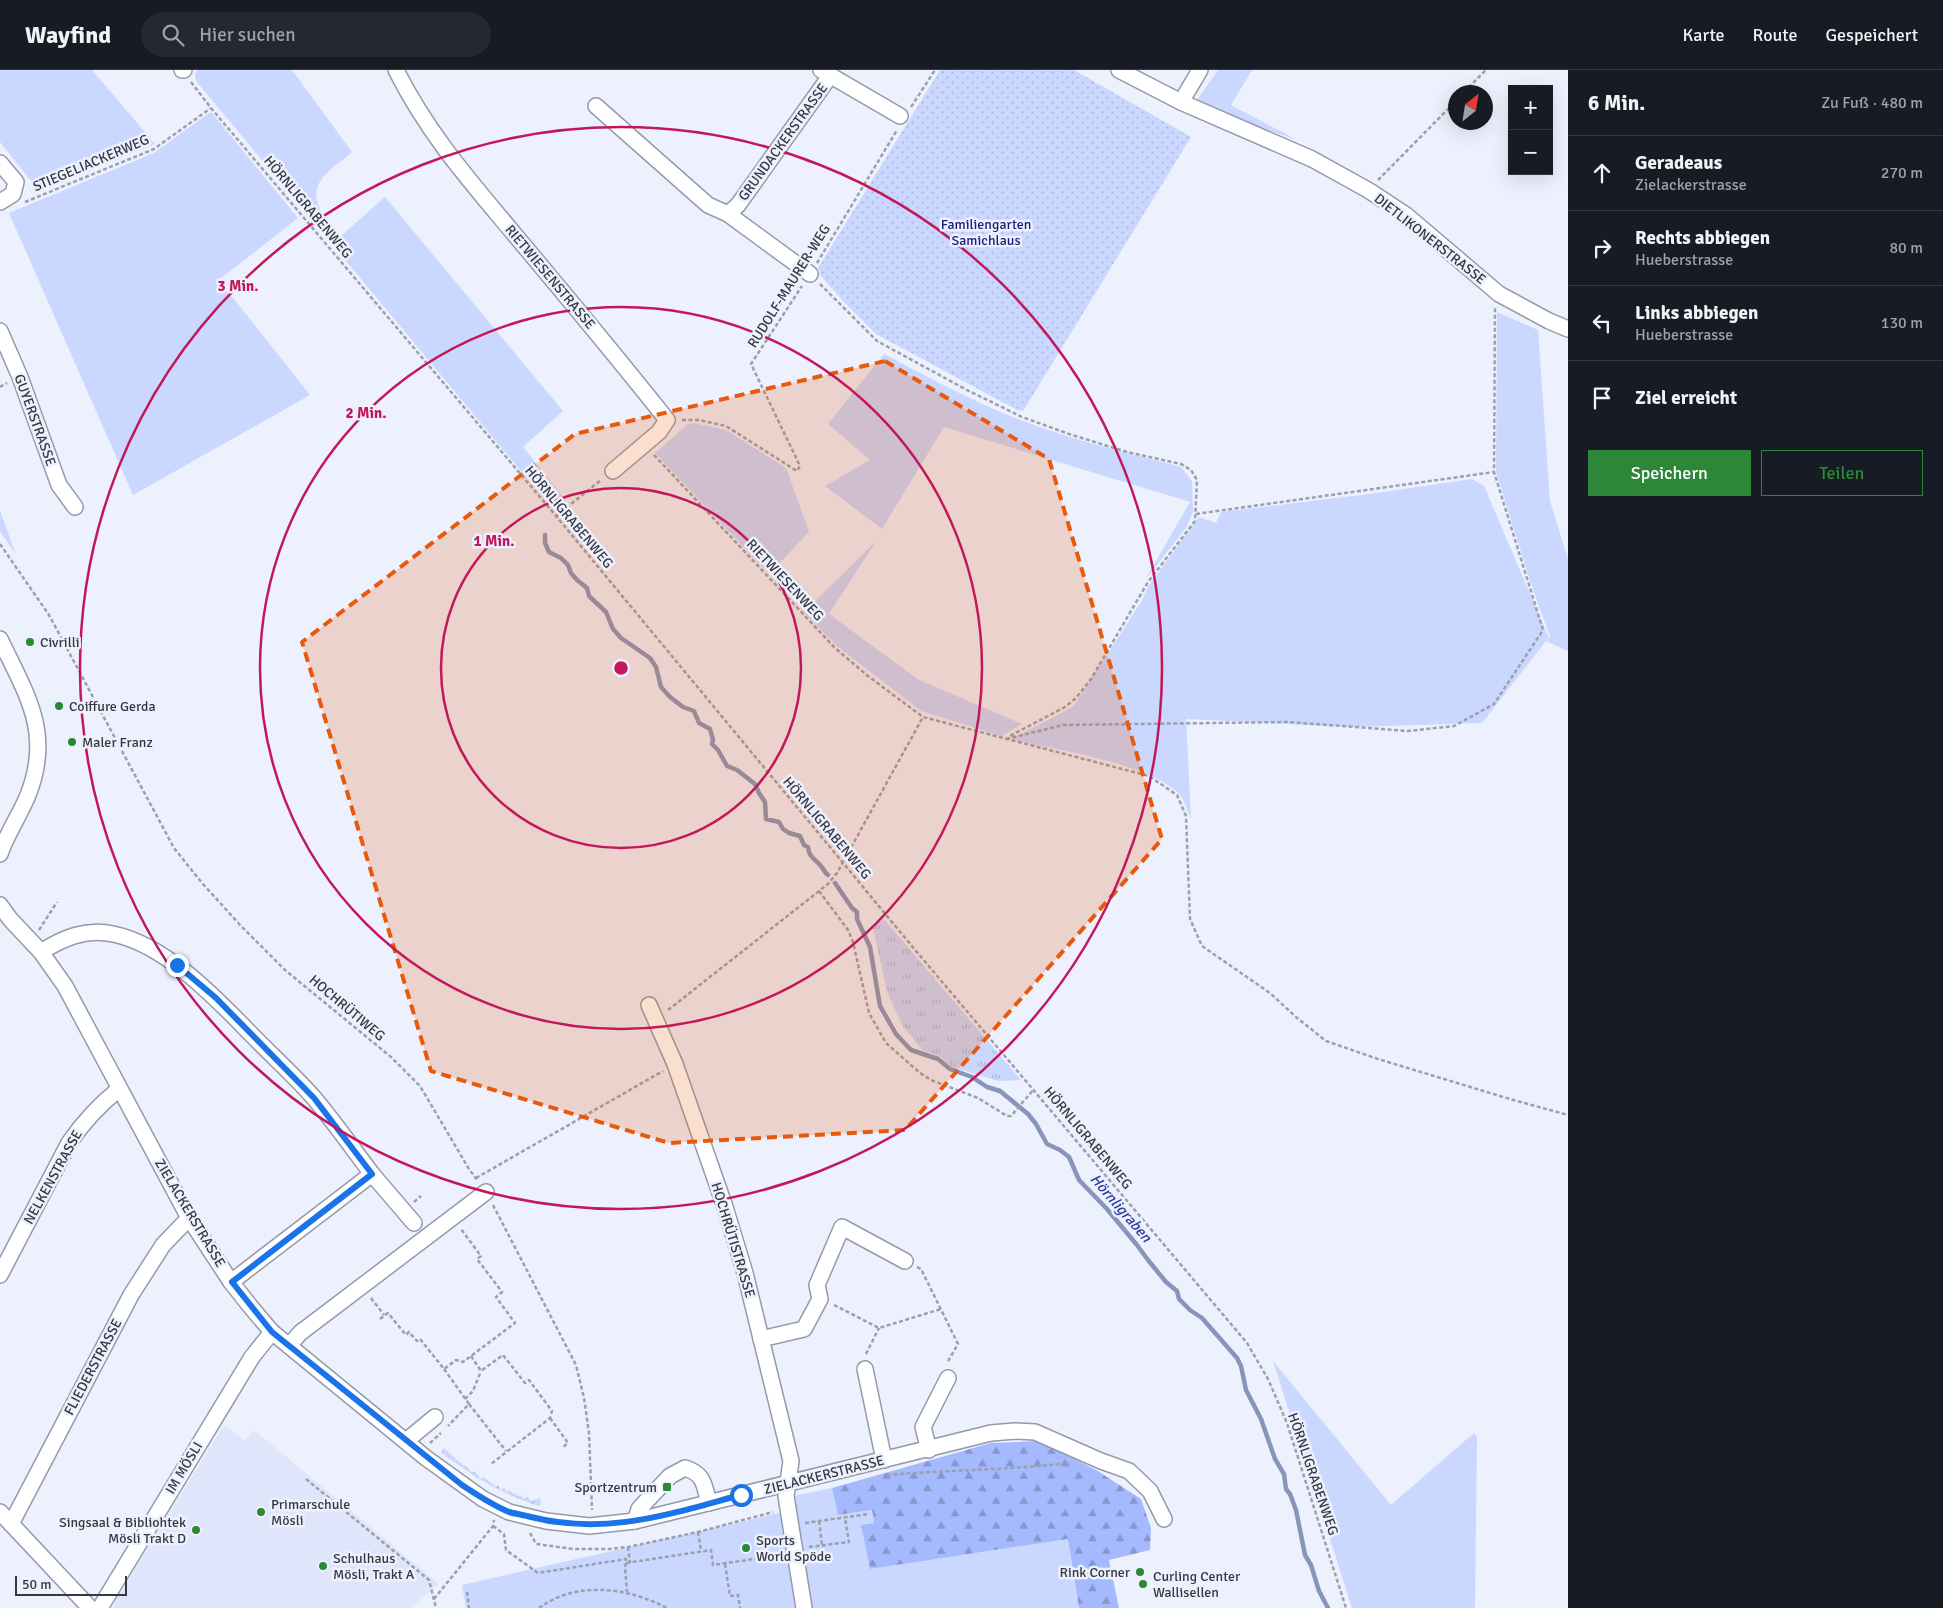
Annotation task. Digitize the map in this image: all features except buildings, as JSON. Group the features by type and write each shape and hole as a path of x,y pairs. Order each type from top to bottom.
{"street":[{"name":"RIETWIESENSTRASSE","path":"396,70 422,117 448,156 667,420"},
{"name":"DIETLIKONERSTRASSE","path":"1119,70 1181,102 1312,159 1368,190 1406,216 1497,300 1568,329"},
{"path":"1181,102 1200,70"},
{"path":"826,73 903,118"},
{"name":"GRUNDACKERSTRASSE","path":"596,106 708,205 728,214 738,205 826,73"},
{"path":"0,163 16,182 13,194 0,202"},
{"path":"728,214 810,274"},
{"name":"GUYERSTRASSE","path":"0,331 20,377 59,485 75,507"},
{"path":"613,471 659,432 667,420"},
{"path":"0,639 33,710 39,744 36,769 28,796 0,854"},
{"name":"ZIELACKERSTRASSE","path":"0,905 10,919 41,952 65,986 189,1218 232,1282 272,1332 482,1499 509,1512 546,1521 593,1526 635,1521 929,1450 991,1433 1015,1431 1035,1432 1101,1462 1129,1471 1150,1490 1164,1519"},
{"path":"41,952 62,939 87,933 112,933 135,940 177,965 216,998 314,1098 372,1174 414,1223"},
{"name":"HOCHRÜTISTRASSE","path":"649,1005 675,1064 725,1207 761,1339 791,1461 786,1496 804,1608"},
{"name":"NELKENSTRASSE","path":"0,1275 69,1144 82,1124 96,1108 119,1089"},
{"path":"232,1282 372,1174"},
{"path":"289,1346 300,1333 486,1192"},
{"name":"FLIEDERSTRASSE","path":"11,1524 131,1295 163,1244 189,1218"},
{"path":"761,1339 804,1329 820,1298 817,1286 842,1227 905,1261"},
{"name":"IM MÖSLI","path":"100,1608 252,1357 272,1332"},
{"path":"865,1369 884,1460"},
{"path":"929,1450 923,1427 948,1378"},
{"path":"406,1440 435,1417"},
{"path":"635,1521 639,1509 670,1476 685,1468 695,1471 702,1479 709,1503"},
{"path":"0,1512 90,1608"}],"path":[{"name":"HÖRNLIGRABENWEG","path":"183,70 211,108 556,516 843,864 1247,1343 1268,1379 1287,1423 1346,1608"},
{"name":"RUDOLF-MAURER-WEG","path":"667,420 699,420 726,426 797,471 800,466 751,364 810,274 903,118 935,70"},
{"path":"1471,85 1486,70"},
{"name":"STIEGELIACKERWEG","path":"20,204 154,149 211,108"},
{"path":"1368,190 1448,109"},
{"path":"810,274 878,341 967,390 1022,418 1127,452 1181,464 1191,470 1197,480 1194,521 1148,582 1091,679 1076,698 1065,707 1004,739"},
{"path":"1497,300 1503,311"},
{"path":"1004,739 1063,725 1288,722 1408,731 1454,726 1494,704 1543,630 1494,472 1497,300"},
{"name":"RIETWIESENWEG","path":"644,445 835,648 868,676 923,717"},
{"path":"556,516 613,471"},
{"path":"1196,514 1494,472"},
{"name":"HOCHRÜTIWEG","path":"0,544 49,615 174,848 202,883 241,926 285,970 391,1057 420,1086 486,1192 576,1365 584,1398 589,1433 593,1526"},
{"path":"656,1020 828,884 843,864 923,717 1149,776 1177,796 1186,816 1190,919 1202,946 1270,993 1326,1041 1453,1082 1568,1115"},
{"path":"819,891 848,930 854,942 869,1013 873,1023 895,1053 926,1076 978,1098 1007,1116 1011,1116 1034,1089"},
{"path":"41,928 57,902"},
{"path":"476,1178 675,1064"},
{"path":"444,1369 456,1360 463,1362 515,1323 496,1297 502,1292 478,1259 481,1256 452,1218"},
{"path":"905,1261 921,1269 958,1344 947,1364 948,1378"},
{"path":"362,1286 384,1316"},
{"path":"820,1298 878,1328 941,1309"},
{"path":"380,1319 388,1313 406,1335 410,1332 417,1341 420,1338 506,1451"},
{"path":"865,1369 863,1360 878,1328"},
{"path":"465,1399 473,1391 481,1371 503,1354 525,1383 529,1380 552,1411 550,1418 491,1464"},
{"path":"471,1356 481,1371"},
{"path":"429,1444 469,1404"},
{"path":"550,1418 568,1443 562,1448"},
{"path":"885,1476 1075,1462"},
{"path":"306,1479 430,1580 436,1608"},
{"path":"528,1527 536,1544 573,1549 609,1549 628,1547 698,1532 788,1508"},
{"path":"791,1525 869,1514"},
{"path":"434,1599 493,1526 496,1517"},
{"path":"628,1563 711,1550 713,1565 725,1564 822,1545 849,1542 845,1518"},
{"path":"819,1522 822,1545"},
{"path":"493,1526 504,1534 506,1550 538,1573 626,1559 628,1563"},
{"path":"698,1532 701,1551"},
{"path":"627,1592 625,1567 628,1563 628,1547"},
{"path":"725,1564 730,1596 738,1594 740,1608"},
{"path":"539,1608 566,1595 606,1590 627,1592 646,1597 667,1608"},
{"path":"467,1592 469,1608"}],"highlighted area":[{"path":"885,361 1049,459 1162,839 905,1130 669,1143 431,1071 302,642 575,434"}],"shaded area":[{"name":"Primarschule Mösli","path":"224,1425 245,1441 254,1430 439,1584 410,1608 113,1608 116,1600"}],"green space":[{"path":"0,70 92,70 155,144 39,191 0,142"},
{"path":"198,70 292,70 352,152 328,172 318,187 316,195 324,215 341,236 385,197 563,411 523,447 566,501 555,504 545,500 196,81 195,74"},
{"name":"Familiengarten Samichlaus","path":"940,70 1074,70 1191,137 1023,411 1017,410 876,334 821,276 818,268"},
{"path":"1218,70 1252,70 1231,105 1299,141 1197,103 1199,97"},
{"path":"209,113 212,113 298,218 219,280 310,395 133,495 9,213 154,153"},
{"path":"1497,312 1538,330 1550,501 1568,559 1568,651 1546,641 1482,723 1355,727 1186,719 1191,819 1177,792 1143,773 1098,758 1011,739 1073,707 1141,602 1149,585 1199,517 1216,523 1221,512 1370,494 1472,479 1484,486 1549,638 1548,641 1550,637 1531,584 1496,472"},
{"path":"884,354 971,399 1007,415 1083,441 1181,467 1192,481 1193,512 1186,528 1145,580 1190,502 944,427 882,529 825,486 870,460 828,424"},
{"path":"694,423 726,430 786,468 809,532 769,574 655,453 688,424"},
{"path":"0,511 16,555 0,531"},
{"path":"876,541 829,614 919,680 1022,724 1002,736 921,711 837,646 804,612"},
{"path":"884,919 1021,1080 998,1081 952,1067 941,1057 922,1050 902,1025 887,992 873,928"},
{"path":"1273,1361 1391,1505 1474,1433 1477,1438 1475,1608 1352,1608"},
{"path":"1039,1441 1098,1471 1141,1499 1151,1528 1150,1550 1109,1560 1119,1608 1079,1608 1068,1539 870,1569 861,1525 874,1523 872,1510 838,1515 832,1488 991,1443"},
{"path":"444,1448 472,1473 475,1471 480,1479 484,1477 496,1487 498,1485 501,1490 504,1488 507,1492 510,1490 513,1494 521,1495 524,1499 527,1497 531,1501 540,1498 541,1503 539,1506 524,1501 487,1484 441,1452"},
{"name":"Sports World Spöde","path":"832,1488 838,1515 872,1510 874,1523 861,1525 870,1569 1068,1539 1079,1608 466,1608 462,1585 782,1512 793,1496"}],"waterway":[{"path":"545,535 545,543 549,552 561,558 568,565 571,573 587,588 589,596 606,612 613,629 621,638 650,658 656,667 661,687 683,707 694,711 699,723 710,729 713,740 712,744 718,750 727,766 737,770 755,784 765,802 766,819 779,822 783,829 800,836 811,855 828,875"},
{"name":"Hörnligraben","path":"835,883 852,908 857,912 857,919 870,947 880,1006 896,1034 911,1050 938,1059 950,1069 972,1077 987,1087 1000,1091 1028,1114 1047,1144 1069,1157 1079,1180 1107,1209 1166,1282 1177,1291 1179,1299 1202,1318 1237,1358 1241,1366 1246,1390 1261,1419 1275,1459 1284,1474 1286,1489 1296,1510 1305,1555 1311,1565 1319,1591 1328,1608"}],"place":[{"name":"Civrilli","path":"30,642"},
{"name":"Coiffure Gerda","path":"59,706"},
{"name":"Maler Franz","path":"72,742"},
{"name":"Sportzentrum","path":"667,1487"},
{"name":"Primarschule Mösli","path":"261,1512"},
{"name":"Singsaal & Bibliohtek Mösli Trakt D","path":"196,1530"},
{"name":"Sports World Spöde","path":"746,1548"},
{"name":"Schulhaus Mösli, Trakt A","path":"323,1566"},
{"name":"Rink Corner","path":"1140,1572"},
{"name":"Curling Center Wallisellen","path":"1143,1584"}],"route":[{"path":"177,965 216,998 314,1098 372,1174 232,1282 272,1332 426,1458 482,1499 509,1512 546,1521 589,1526 611,1525 741,1495"}]}
